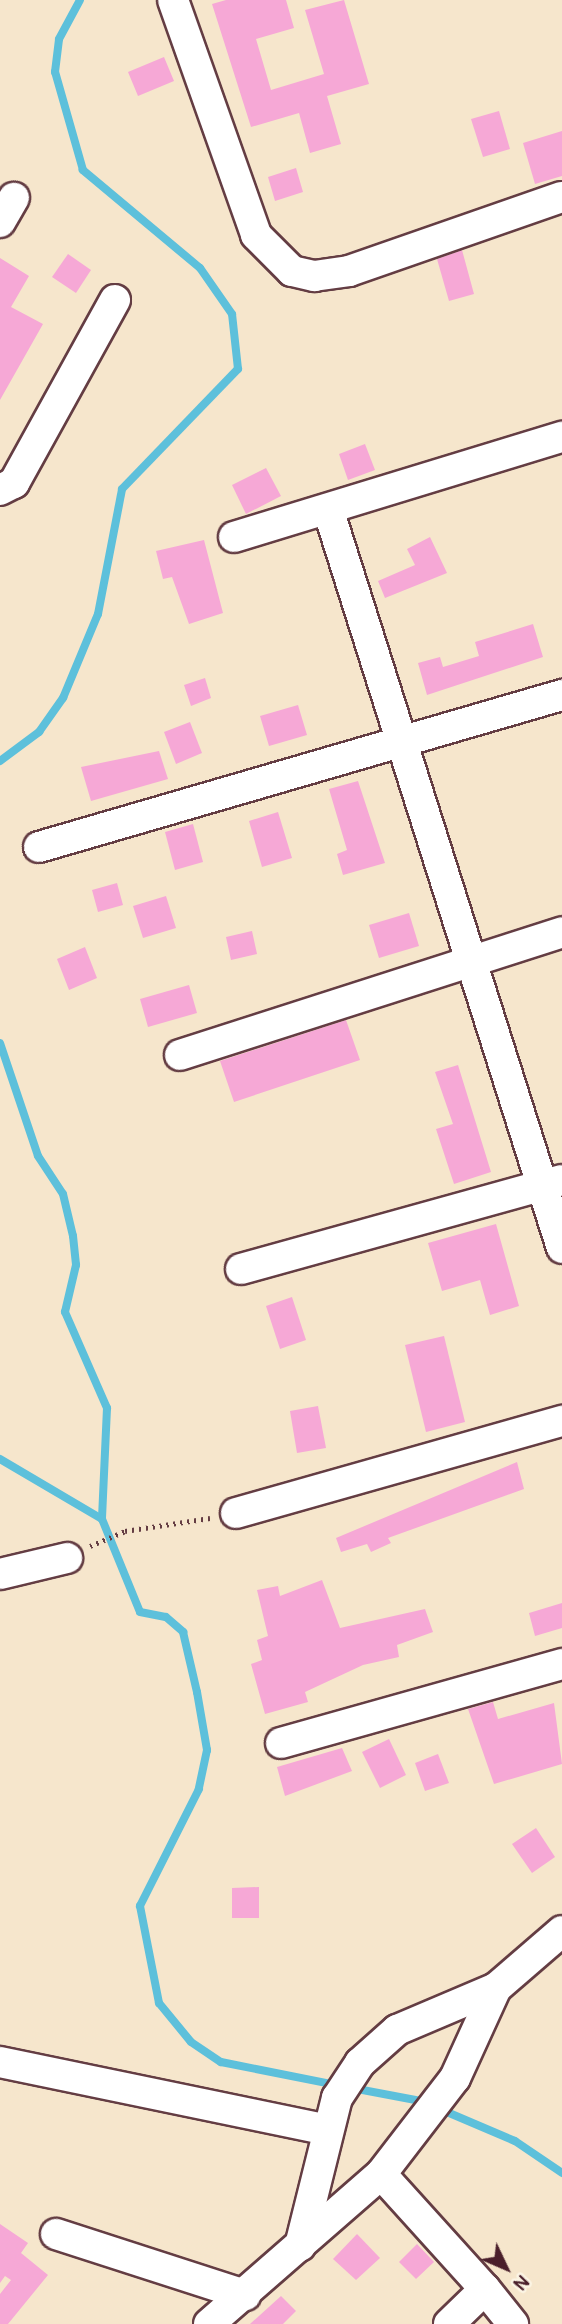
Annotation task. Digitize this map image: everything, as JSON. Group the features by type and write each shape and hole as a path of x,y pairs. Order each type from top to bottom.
{"street":[{"path":"173,0 256,235 292,271 314,276 349,271 562,197"},
{"path":"0,490 14,483 115,300"},
{"path":"234,537 562,437"},
{"path":"328,509 471,958 552,1182 562,1248"},
{"path":"39,847 562,695"},
{"path":"180,1055 471,958 562,932"},
{"path":"241,1269 552,1182"},
{"path":"236,1513 562,1421"},
{"path":"0,1574 78,1552"},
{"path":"281,1743 562,1664"},
{"path":"300,2246 337,2098 360,2063 397,2030 496,1988 562,1931"},
{"path":"209,2324 382,2174 414,2137 455,2078 496,1988"},
{"path":"0,2062 328,2130"},
{"path":"382,2174 513,2324"},
{"path":"56,2234 245,2295"},
{"path":"449,2324 485,2289"}],"path":[{"path":"78,1552 125,1531 236,1513"}],"building":[{"path":"226,0 286,0 294,28 256,39 271,90 324,74 305,10 344,0 369,84 327,96 341,144 310,153 299,113 251,127 212,4"},
{"path":"164,57 174,81 138,96 128,72"},
{"path":"499,111 510,149 483,157 471,119"},
{"path":"562,131 562,176 535,184 523,143"},
{"path":"296,168 303,192 275,201 268,177"},
{"path":"462,250 474,294 449,301 437,259"},
{"path":"68,254 91,270 76,293 52,277"},
{"path":"0,258 29,276 11,307 43,324 0,400"},
{"path":"365,444 375,470 348,480 339,454"},
{"path":"266,468 281,496 246,514 232,485"},
{"path":"430,537 447,573 385,598 378,581 415,565 407,549"},
{"path":"204,540 223,613 189,624 172,577 163,579 156,551"},
{"path":"533,624 543,657 427,695 418,663 440,657 443,667 479,656 475,642"},
{"path":"205,678 211,698 191,706 184,685"},
{"path":"298,705 307,735 269,746 260,716"},
{"path":"190,722 202,753 176,764 164,732"},
{"path":"159,751 168,779 91,801 81,767"},
{"path":"358,781 385,863 343,875 337,854 347,850 329,789"},
{"path":"278,812 292,858 262,867 249,821"},
{"path":"193,824 203,862 175,870 165,832"},
{"path":"117,883 123,905 98,912 92,890"},
{"path":"166,896 176,928 143,938 133,906"},
{"path":"409,913 419,946 379,958 369,925"},
{"path":"252,931 257,954 231,960 226,937"},
{"path":"85,947 97,978 69,990 57,959"},
{"path":"189,985 197,1013 148,1027 140,999"},
{"path":"346,1020 360,1060 234,1102 220,1061"},
{"path":"458,1065 491,1172 454,1184 436,1129 453,1124 435,1072"},
{"path":"496,1224 519,1306 490,1315 480,1280 442,1291 428,1243"},
{"path":"292,1297 306,1340 280,1349 266,1306"},
{"path":"444,1336 465,1422 426,1432 405,1345"},
{"path":"318,1406 326,1448 297,1453 290,1411"},
{"path":"517,1462 524,1489 388,1538 391,1543 371,1552 367,1544 341,1552 336,1538"},
{"path":"322,1580 340,1628 425,1609 433,1632 397,1645 399,1657 363,1665 305,1692 308,1702 265,1714 251,1664 262,1660 257,1640 268,1636 257,1590 278,1586 280,1596"},
{"path":"562,1603 562,1628 535,1636 529,1613"},
{"path":"493,1702 498,1719 554,1703 562,1764 494,1784 468,1709"},
{"path":"389,1739 406,1775 380,1788 362,1752"},
{"path":"342,1748 352,1771 285,1796 277,1767"},
{"path":"438,1754 449,1783 425,1791 415,1763"},
{"path":"536,1828 555,1857 532,1873 512,1844"},
{"path":"259,1887 259,1918 232,1918 232,1888"},
{"path":"0,2224 28,2243 21,2253 48,2275 8,2324 0,2324 0,2294 11,2280 5,2276 0,2283"},
{"path":"357,2234 380,2258 356,2280 333,2259"},
{"path":"417,2244 434,2262 416,2279 399,2262"},
{"path":"281,2296 296,2311 283,2324 250,2324"}],"waterway":[{"path":"0,761 39,732 63,698 98,614 122,489 238,369 232,314 200,268 83,170 55,72 59,39 80,0"},
{"path":"0,1043 38,1156 63,1194 73,1236 76,1265 65,1312 107,1408 102,1519 140,1612 166,1617 183,1632 207,1750 199,1789 140,1906 159,2003 191,2042 221,2062 336,2085"},
{"path":"0,1459 102,1519"},
{"path":"352,2088 421,2101 515,2141 562,2173"}]}
